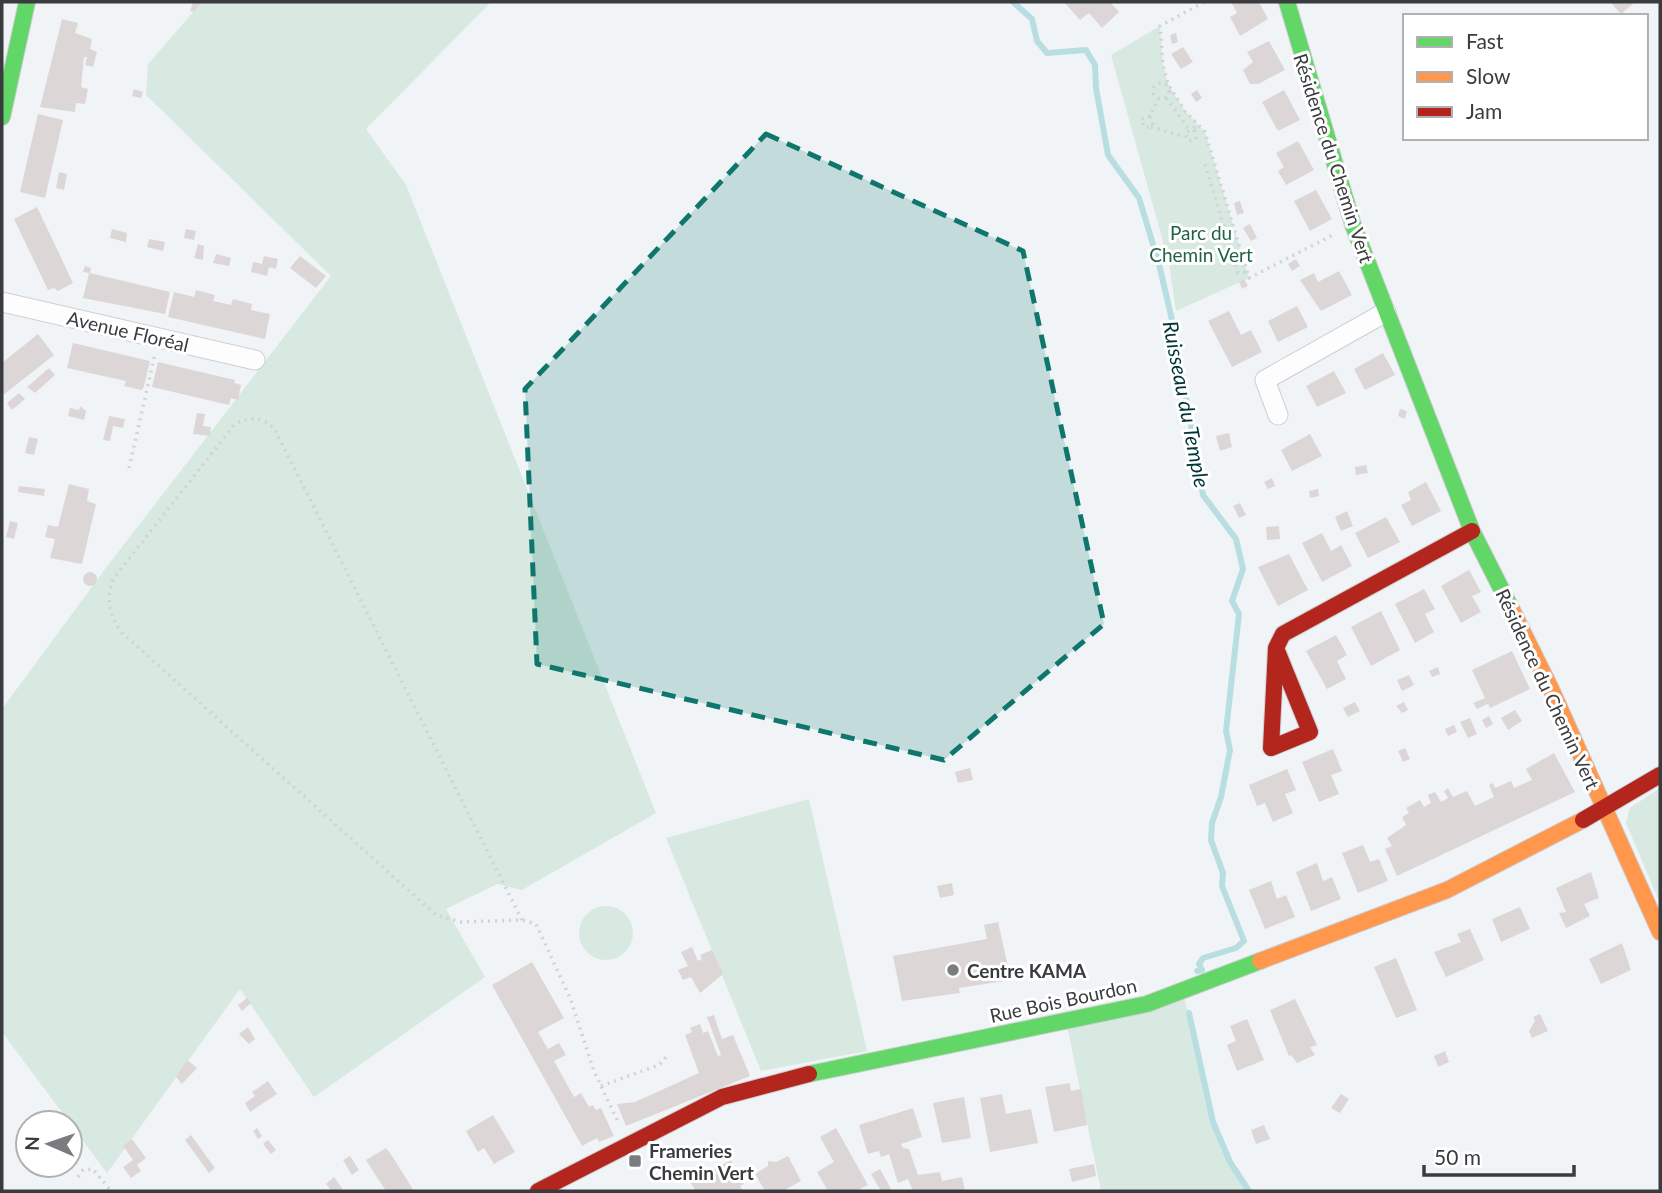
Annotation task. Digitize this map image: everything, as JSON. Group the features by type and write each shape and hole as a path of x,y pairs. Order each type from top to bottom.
{"street":[{"path":"2,117 27,2"},
{"name":"Résidence du Chemin Vert","path":"1287,2 1353,225 1472,531 1551,688 1660,932"},
{"name":"Avenue Floréal","path":"2,302 255,360"},
{"path":"1278,415 1265,380 1386,312"},
{"path":"1276,648 1310,732 1271,748 1276,648 1283,634 1292,626 1472,531"},
{"name":"Rue Bois Bourdon","path":"538,1191 722,1097 763,1084 1147,1004 1447,890 1605,809 1660,775"}],"path":[{"path":"1166,98 1169,91 1163,65 1160,26 1204,2"},
{"path":"1150,116 1144,116 1141,121 1145,128 1151,127 1185,136 1191,141 1196,139 1193,128 1167,85 1163,83 1156,86 1153,93 1158,99"},
{"path":"1158,99 1166,98"},
{"path":"1166,98 1193,128 1205,132 1249,278 1353,225"},
{"path":"1150,116 1158,99"},
{"path":"1150,116 1154,121 1151,127"},
{"path":"1185,136 1193,128"},
{"path":"1205,164 1238,273 1247,272"},
{"path":"129,468 159,338"},
{"path":"522,920 274,428 263,419 251,417 235,424 113,579 107,600 120,631 436,915 481,923 522,920 536,924 570,998 582,1042 629,1146"},
{"path":"601,1086 659,1065 668,1054"},
{"path":"84,1170 93,1169 111,1191"}],"highlighted area":[{"path":"766,134 1023,251 1104,624 944,760 537,664 525,389"}],"green space":[{"path":"202,2 491,2 366,129 406,185 656,813 522,890 497,884 446,909 485,977 314,1097 240,989 107,1173 84,1142 84,1109 59,1109 2,1032 2,709 105,569 331,276 146,95 148,64"},
{"name":"Parc du Chemin Vert","path":"1160,26 1163,65 1168,84 1185,111 1205,132 1249,278 1176,311 1169,263 1111,55"},
{"path":"1660,788 1660,903 1626,823 1630,808"},
{"path":"809,799 867,1051 761,1071 666,838"},
{"path":"606,906 625,914 633,933 625,952 606,960 587,952 579,933 587,914"},
{"path":"1182,992 1196,1037 1213,1122 1230,1162 1249,1191 1101,1191 1066,1021"}],"building":[{"path":"193,2 202,2 194,12 190,11"},
{"path":"1064,2 1110,2 1119,12 1102,28 1089,13 1080,20"},
{"path":"1231,2 1259,2 1268,19 1240,36 1230,17 1237,13"},
{"path":"1610,2 1635,2 1621,14"},
{"path":"62,19 78,23 75,33 92,39 90,49 97,52 93,67 85,65 87,57 84,57 81,87 88,89 85,104 76,103 75,112 40,107"},
{"path":"1176,33 1178,42 1172,44 1170,35"},
{"path":"1269,41 1285,70 1258,84 1250,84 1243,70 1253,62 1247,52"},
{"path":"1183,47 1193,62 1181,69 1171,54"},
{"path":"134,89 143,92 141,98 132,96"},
{"path":"1197,90 1202,98 1196,102 1191,94"},
{"path":"1284,90 1300,120 1278,131 1262,102"},
{"path":"38,114 63,120 45,198 20,192"},
{"path":"1298,141 1314,170 1286,185 1278,171 1284,167 1276,153"},
{"path":"59,172 67,174 64,190 56,188"},
{"path":"1316,190 1332,219 1310,231 1294,201"},
{"path":"1240,201 1244,213 1237,215 1234,203"},
{"path":"37,207 73,283 58,291 54,288 48,290 14,219"},
{"path":"1250,224 1257,238 1251,241 1243,228"},
{"path":"112,229 127,233 126,242 110,238"},
{"path":"186,229 196,231 194,240 184,238"},
{"path":"149,239 165,242 163,251 147,247"},
{"path":"198,244 204,246 203,260 194,258"},
{"path":"216,254 231,258 229,266 213,263"},
{"path":"264,256 278,259 276,269 269,267 267,276 251,272 253,262 262,264"},
{"path":"300,256 326,276 316,288 290,268"},
{"path":"1296,259 1300,266 1292,271 1288,264"},
{"path":"85,266 91,268 90,273 170,292 165,314 83,298 89,273 83,272"},
{"path":"1339,271 1352,295 1321,311 1300,280 1314,273 1318,282"},
{"path":"1244,279 1248,286 1242,289 1239,282"},
{"path":"196,290 215,295 213,301 231,305 233,299 252,304 251,310 270,314 265,339 168,317 174,292 194,297"},
{"path":"1297,306 1308,327 1278,342 1268,321"},
{"path":"1229,311 1241,335 1251,330 1262,352 1232,367 1208,321"},
{"path":"38,334 54,355 2,396 2,363"},
{"path":"73,343 150,361 142,390 124,386 126,381 67,368"},
{"path":"1383,353 1395,375 1365,390 1354,369"},
{"path":"158,362 235,380 234,383 241,385 238,400 231,398 229,405 152,387"},
{"path":"49,368 55,375 35,393 27,387"},
{"path":"1334,371 1346,393 1317,407 1306,386"},
{"path":"19,393 25,399 12,410 7,403"},
{"path":"80,406 86,411 84,420 68,416 70,408 79,410"},
{"path":"1400,409 1407,411 1405,419 1398,416"},
{"path":"197,413 205,414 203,426 211,427 210,436 193,434"},
{"path":"109,416 125,419 123,428 113,426 110,441 103,440"},
{"path":"1229,433 1232,447 1220,451 1216,436"},
{"path":"1310,434 1322,456 1292,471 1281,450"},
{"path":"29,437 38,439 34,455 25,453"},
{"path":"1366,465 1368,473 1356,475 1355,467"},
{"path":"1272,478 1275,486 1268,489 1264,482"},
{"path":"1426,482 1441,511 1412,526 1401,505 1411,500 1408,492"},
{"path":"69,484 89,489 87,501 96,504 82,564 50,558 55,539 45,537 48,525 58,527"},
{"path":"19,486 45,489 44,496 18,492"},
{"path":"1318,489 1319,496 1310,498 1309,491"},
{"path":"1240,503 1246,515 1239,518 1233,506"},
{"path":"1347,511 1353,526 1341,531 1335,517"},
{"path":"1386,517 1400,542 1368,558 1355,533"},
{"path":"10,521 18,523 14,539 6,537"},
{"path":"1279,526 1280,539 1267,540 1266,527"},
{"path":"1322,533 1331,551 1341,545 1352,566 1322,582 1302,543"},
{"path":"1289,554 1308,590 1278,606 1258,567"},
{"path":"1469,570 1481,592 1472,596 1481,612 1461,623 1441,586"},
{"path":"90,572 95,574 95,584 90,586 85,584 83,579 85,574"},
{"path":"1424,589 1435,609 1425,614 1434,632 1415,643 1395,604"},
{"path":"1381,611 1400,650 1371,666 1351,627"},
{"path":"1336,635 1347,655 1337,661 1346,679 1327,689 1306,651"},
{"path":"1512,651 1530,689 1490,708 1488,704 1477,709 1473,703 1485,698 1472,670"},
{"path":"1438,667 1440,674 1432,677 1429,671"},
{"path":"1409,675 1414,685 1402,691 1397,680"},
{"path":"1355,702 1360,711 1348,717 1343,708"},
{"path":"1404,702 1408,710 1402,713 1396,706"},
{"path":"1515,710 1522,721 1508,730 1501,718"},
{"path":"1489,716 1493,724 1486,728 1482,720"},
{"path":"1470,718 1477,734 1468,738 1460,722"},
{"path":"1454,725 1457,732 1448,736 1445,729"},
{"path":"1405,748 1410,759 1403,762 1398,751"},
{"path":"1333,749 1342,771 1331,775 1339,794 1319,802 1302,762"},
{"path":"1554,753 1575,792 1397,876 1385,849 1392,846 1387,838 1406,825 1402,817 1409,813 1406,808 1420,800 1424,807 1431,803 1428,795 1435,792 1441,802 1448,798 1444,791 1448,788 1453,797 1467,791 1475,806 1494,797 1489,785 1493,783 1495,788 1511,781 1514,788 1532,780 1526,769"},
{"path":"970,768 973,780 958,783 955,772"},
{"path":"1287,769 1296,790 1285,794 1293,813 1273,822 1265,803 1257,806 1249,785"},
{"path":"1363,845 1370,862 1379,859 1388,881 1358,893 1342,853"},
{"path":"1317,863 1323,881 1332,877 1341,899 1311,911 1296,872"},
{"path":"1591,872 1599,898 1584,904 1590,916 1566,928 1559,913 1566,912 1556,888"},
{"path":"1271,881 1277,899 1286,895 1295,917 1265,929 1249,890"},
{"path":"952,883 954,895 940,898 937,886"},
{"path":"1520,907 1530,929 1501,942 1492,919"},
{"name":"Centre KAMA","path":"998,922 1011,980 959,988 960,993 902,1001 893,956 987,939 984,925"},
{"path":"1470,929 1484,960 1446,977 1434,952 1461,942 1457,934"},
{"path":"1622,943 1631,970 1601,984 1589,959"},
{"path":"692,947 698,961 702,959 700,955 712,950 723,974 700,993 691,977 683,980 678,970 688,966 681,952"},
{"path":"1396,958 1417,1010 1396,1018 1374,967"},
{"path":"532,962 564,1018 538,1032 548,1049 559,1043 566,1055 554,1061 574,1097 581,1093 589,1107 593,1105 596,1110 601,1108 614,1136 599,1142 597,1138 582,1146 492,985"},
{"path":"247,998 251,1003 242,1011 238,1005"},
{"path":"1295,999 1317,1045 1310,1047 1315,1055 1297,1063 1289,1056 1270,1010"},
{"path":"1540,1014 1548,1031 1532,1038 1529,1031 1535,1021 1533,1017"},
{"path":"714,1015 722,1039 733,1035 750,1076 626,1126 617,1104 635,1102 699,1073 685,1035 692,1032 690,1028 700,1024 703,1033 708,1031 718,1056 721,1055 707,1017"},
{"path":"1247,1019 1264,1060 1237,1071 1227,1045 1236,1041 1230,1026"},
{"path":"248,1027 255,1039 249,1044 239,1034"},
{"path":"1445,1051 1449,1062 1438,1067 1434,1056"},
{"path":"187,1060 197,1068 182,1084 176,1077"},
{"path":"268,1081 277,1094 250,1112 245,1103 255,1096 252,1092"},
{"path":"1070,1083 1071,1091 1081,1089 1087,1125 1054,1132 1045,1087"},
{"path":"1002,1094 1006,1114 1031,1109 1038,1143 990,1152 980,1098"},
{"path":"1341,1094 1349,1099 1340,1113 1331,1108"},
{"path":"964,1097 971,1138 942,1143 933,1103"},
{"path":"913,1108 922,1137 901,1144 903,1148 909,1149 918,1175 940,1172 942,1181 962,1177 965,1191 913,1191 908,1179 898,1183 889,1154 881,1157 879,1151 868,1154 859,1125"},
{"path":"493,1115 515,1152 494,1164 484,1148 478,1152 466,1131"},
{"path":"1264,1125 1270,1139 1256,1144 1251,1130"},
{"path":"257,1128 262,1136 258,1139 253,1131"},
{"path":"836,1128 868,1185 856,1191 828,1191 817,1172 834,1162 820,1137"},
{"path":"191,1135 215,1168 209,1173 185,1140"},
{"path":"132,1139 146,1158 137,1165 141,1171 131,1178 123,1167 133,1160 123,1146"},
{"path":"268,1140 276,1150 271,1154 263,1144"},
{"path":"386,1148 414,1191 386,1191 371,1168 366,1160"},
{"path":"350,1156 359,1170 352,1175 343,1160"},
{"path":"788,1156 801,1181 783,1191 765,1191 755,1174 768,1166 768,1161 776,1162"},
{"path":"731,1160 744,1184 740,1186 743,1191 696,1191 690,1182"},
{"path":"1094,1164 1096,1176 1072,1182 1069,1169"},
{"path":"880,1169 891,1189 881,1191 871,1174"},
{"path":"334,1177 343,1191 332,1191 326,1184"}],"waterway":[{"name":"Ruisseau du Temple","path":"1013,2 1032,19 1037,41 1047,53 1086,50 1095,65 1096,88 1108,155 1139,198 1159,264 1175,333 1203,495 1236,539 1243,569 1232,601 1239,614 1226,731 1230,750 1221,797 1212,823 1211,840 1223,873 1222,886 1244,941 1236,948 1203,958 1199,964 1202,970 1197,971"},
{"name":"Ruisseau du Temple","path":"1189,1013 1213,1122 1230,1162 1249,1191"}],"traffic: fast":[{"path":"2,117 27,2"},
{"path":"1287,2 1353,225 1472,531 1512,610"},
{"path":"809,1074 1147,1004 1260,961"}],"traffic: slow":[{"path":"1512,610 1551,689 1660,932"},
{"path":"1260,961 1447,890 1583,820"}],"traffic: jam":[{"path":"1276,648 1310,732 1271,748 1276,648 1283,634 1472,531"},
{"path":"1583,820 1660,775"},
{"path":"538,1191 722,1097 809,1074"}],"place":[{"name":"Centre KAMA","path":"953,970"},
{"name":"Frameries Chemin Vert","path":"635,1161"}]}
